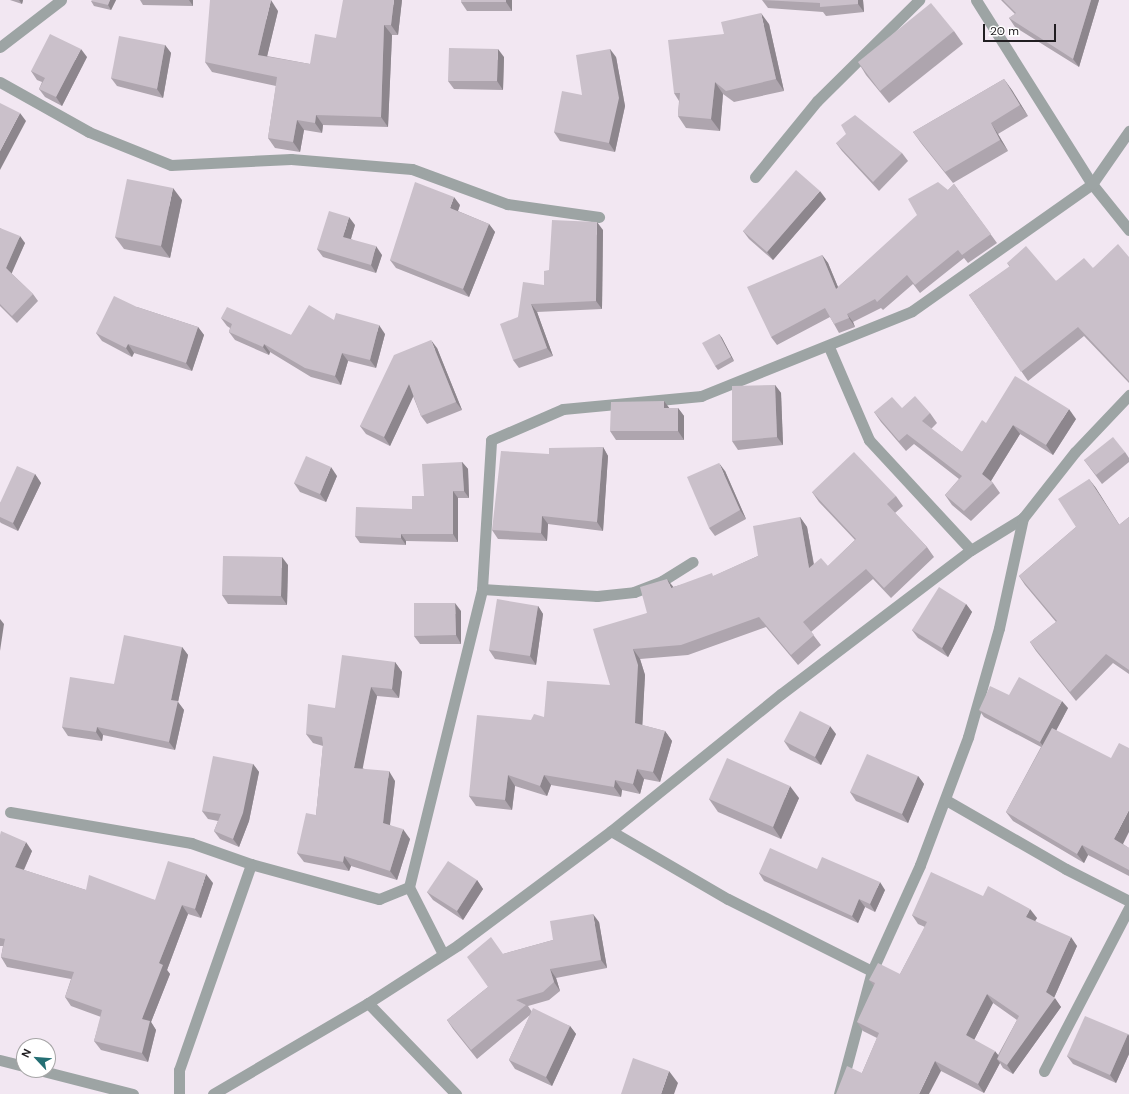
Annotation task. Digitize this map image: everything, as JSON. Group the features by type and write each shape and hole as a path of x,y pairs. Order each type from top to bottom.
{"street":[{"path":"0,48 61,0"},
{"path":"755,177 817,101 918,0"},
{"path":"976,0 1092,184 1129,230"},
{"path":"0,82 88,132 171,165 291,159 412,169 507,204 599,217"},
{"path":"444,954 409,887 482,589 491,440 563,409 701,396 829,347 912,311 1092,184 1129,131"},
{"path":"829,347 869,440 970,550"},
{"path":"213,1094 368,1003 444,954 611,831 781,694 970,550 1023,518 1075,452 1129,395"},
{"path":"839,1094 872,970 946,800 968,736 999,628 1023,518"},
{"path":"482,589 597,596 634,592 662,581 692,562"},
{"path":"946,800 1129,901"},
{"path":"10,812 191,843 251,864 379,899 409,887"},
{"path":"611,831 728,899 872,970"},
{"path":"179,1094 179,1070 251,864"},
{"path":"1044,1071 1129,908"},
{"path":"368,1003 456,1094"},
{"path":"0,1060 16,1064"},
{"path":"56,1074 133,1094"}],"building":[{"path":"110,0 108,5 91,1"},
{"path":"210,0 271,0 258,55 310,64 315,34 336,38 343,0 394,0 391,25 384,25 381,117 316,115 315,123 297,120 293,142 268,138 277,77 205,62"},
{"path":"461,0 506,0 506,2 461,2"},
{"path":"762,0 858,0 858,4 820,7 820,3"},
{"path":"1003,0 1091,0 1073,59 1009,18 1016,13"},
{"path":"931,3 954,31 880,91 858,62"},
{"path":"761,13 776,79 726,91 715,82 711,119 678,116 680,93 674,93 668,40 724,34 721,22"},
{"path":"50,34 81,49 56,97 39,89 45,78 31,71"},
{"path":"119,36 165,45 157,89 111,78"},
{"path":"449,48 498,49 497,81 448,81"},
{"path":"610,49 619,98 609,143 554,132 562,91 582,95 576,55"},
{"path":"1004,79 1020,105 991,123 1000,140 945,172 913,132"},
{"path":"0,103 20,113 0,151"},
{"path":"855,115 902,153 873,182 836,143 846,134 841,125"},
{"path":"796,170 820,191 767,252 743,231"},
{"path":"127,179 173,188 161,246 115,237"},
{"path":"415,182 454,197 450,208 489,224 463,289 390,260"},
{"path":"938,182 948,190 954,184 991,234 962,255 958,250 915,285 907,275 877,302 875,299 847,314 849,318 834,324 825,308 771,337 747,287 822,255 836,289 917,215 908,199"},
{"path":"329,211 349,217 343,237 376,246 371,265 317,249"},
{"path":"552,220 597,222 596,301 531,304 547,348 513,360 500,324 518,317 523,282 544,285 544,271 549,270"},
{"path":"0,228 20,236 6,268 33,294 12,316 0,304"},
{"path":"1118,244 1129,257 1129,381 1078,327 1021,372 969,295 1010,266 1007,263 1026,246 1056,281 1084,258 1093,268"},
{"path":"114,296 137,307 198,327 186,363 128,344 126,348 96,333"},
{"path":"309,305 334,320 336,313 379,325 370,360 342,353 335,376 305,368 264,344 263,347 229,332 232,324 221,318 227,307 291,335"},
{"path":"719,334 731,357 715,366 702,343"},
{"path":"431,340 456,402 421,416 409,384 384,437 360,426 394,355"},
{"path":"1015,376 1069,409 1046,445 1013,425 982,474 993,483 964,511 945,495 962,476 907,434 899,441 874,412 892,397 902,408 915,396 930,413 922,421 962,452 982,420 986,423"},
{"path":"775,385 777,437 732,441 732,386"},
{"path":"664,401 664,408 678,408 678,431 610,431 611,402"},
{"path":"1113,437 1125,452 1096,475 1084,460"},
{"path":"603,447 597,522 542,516 541,533 492,530 501,451 549,454 549,448"},
{"path":"854,452 896,496 887,504 927,547 884,588 866,569 803,622 814,635 791,655 759,617 681,645 633,649 638,665 635,723 665,731 653,772 637,769 633,784 615,780 614,787 544,775 540,786 508,775 505,800 469,796 477,715 531,720 534,714 544,717 547,681 610,685 593,629 647,613 640,587 667,579 671,588 712,573 713,576 758,556 753,526 800,517 809,568 821,558 828,566 856,539 812,492"},
{"path":"306,456 331,467 320,494 294,483"},
{"path":"462,462 464,491 453,491 453,534 401,534 401,538 355,536 356,507 412,509 412,496 424,496 422,464"},
{"path":"719,463 740,510 709,528 687,477"},
{"path":"17,466 35,474 13,523 0,517 0,503"},
{"path":"1089,479 1119,525 1129,517 1129,670 1106,654 1070,692 1030,642 1057,621 1019,576 1076,527 1058,499"},
{"path":"223,556 282,557 281,596 222,595"},
{"path":"939,587 966,604 942,648 912,630"},
{"path":"497,599 538,606 530,656 489,650"},
{"path":"414,603 455,603 456,635 414,636"},
{"path":"124,635 182,647 171,700 178,701 169,742 97,727 96,732 62,727 70,677 114,684"},
{"path":"342,655 395,662 392,689 371,687 354,768 389,771 383,823 403,829 390,871 344,856 343,862 297,853 306,813 316,815 323,744 322,737 306,734 308,704 335,708"},
{"path":"1019,677 1062,701 1040,742 979,710 990,686 1009,695"},
{"path":"800,711 830,726 815,757 784,741"},
{"path":"1052,728 1111,758 1119,743 1129,748 1129,810 1114,839 1129,848 1129,870 1082,845 1077,854 1006,812"},
{"path":"867,754 918,776 902,814 850,792"},
{"path":"213,756 253,764 243,813 233,839 214,831 221,814 202,811"},
{"path":"727,758 790,786 773,827 709,799"},
{"path":"1,831 26,842 15,867 86,890 89,875 155,900 168,861 206,874 195,909 182,905 159,963 163,965 142,1019 150,1021 142,1053 94,1041 102,1010 65,997 74,972 1,957 5,939 0,938"},
{"path":"770,848 817,869 822,857 880,882 870,904 859,899 852,916 759,873"},
{"path":"448,861 477,880 457,911 427,892"},
{"path":"931,872 983,896 988,886 1030,909 1026,917 1071,937 1046,992 1055,998 1007,1065 997,1059 1019,1016 987,994 966,1035 995,1051 978,1084 935,1061 919,1094 836,1094 847,1066 862,1073 879,1033 857,1022 875,983 869,980 878,963 900,974 927,922 912,915"},
{"path":"593,914 601,960 550,969 554,982 543,992 516,1000 526,1005 471,1050 447,1020 488,987 467,957 491,937 503,954 553,940 550,921"},
{"path":"533,1008 570,1026 546,1077 509,1060"},
{"path":"1085,1016 1128,1034 1110,1075 1067,1056"},
{"path":"633,1058 669,1071 661,1094 621,1094"}]}
